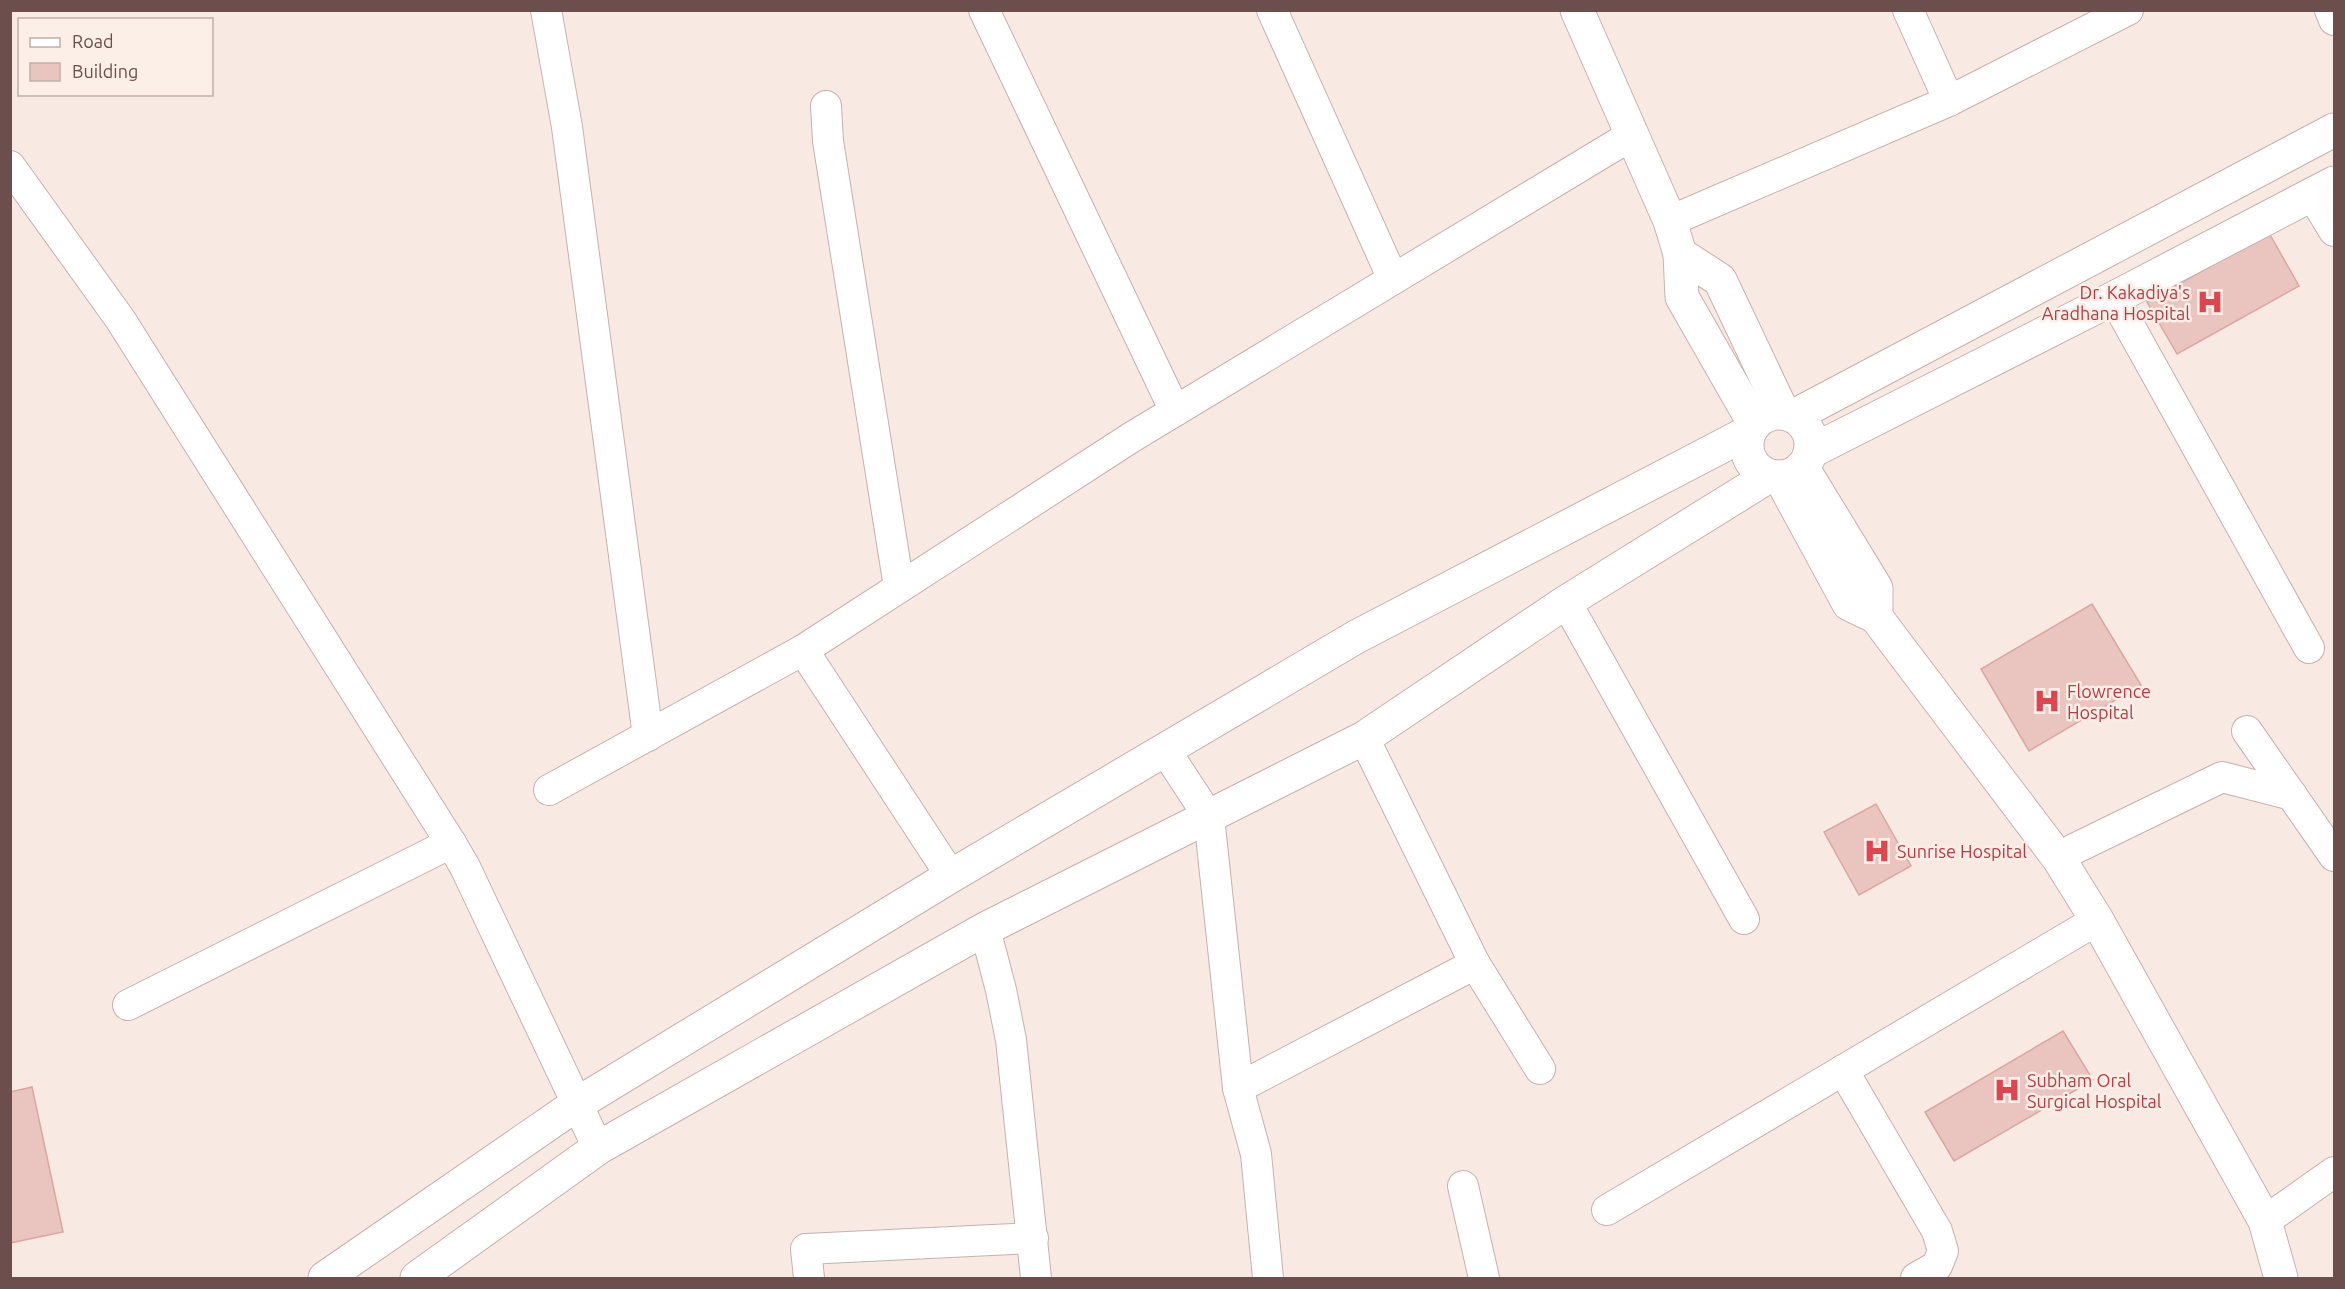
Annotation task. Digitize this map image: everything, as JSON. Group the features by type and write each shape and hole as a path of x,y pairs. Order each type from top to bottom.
{"street":[{"path":"546,10 568,138 648,736"},
{"path":"984,10 1175,411"},
{"path":"1272,10 1393,279"},
{"path":"1577,10 1670,221 1680,254 1720,280 1770,421"},
{"path":"1908,10 1949,101"},
{"path":"1670,221 1949,101 2128,10"},
{"path":"2330,10 2334,20"},
{"path":"826,106 828,141 899,587"},
{"path":"324,1278 577,1104 951,876 1356,637 2334,130"},
{"path":"549,790 803,650 1175,411 1632,135"},
{"path":"10,166 120,319 451,843 465,867 598,1149"},
{"path":"417,1278 598,1149 986,929 1364,738 1566,602 1790,468 2323,189 2334,231"},
{"path":"2114,298 2309,648"},
{"path":"1770,421 1802,422 1811,441 1790,468 1759,471 1752,463 1746,442 1770,421"},
{"path":"1790,468 1876,588 1876,617 2059,859 2097,920 2265,1221 2281,1278"},
{"path":"1566,602 1744,919"},
{"path":"803,650 951,876"},
{"path":"2247,731 2334,856"},
{"path":"1364,738 1475,964 1540,1069"},
{"path":"1165,750 1209,817 1238,1088 1256,1154 1269,1278"},
{"path":"2059,859 2074,849 2222,777 2292,795"},
{"path":"128,1005 451,843"},
{"path":"1607,1210 2097,920"},
{"path":"986,929 1011,1040 1036,1278"},
{"path":"1238,1088 1475,964"},
{"path":"1843,1070 1937,1231 1943,1251 1936,1266 1916,1278"},
{"path":"2265,1221 2334,1172"},
{"path":"1463,1186 1484,1278"},
{"path":"809,1278 806,1249 1033,1238"}],"building":[{"path":"2269,233 2299,286 2177,354 2147,302"},
{"path":"2092,604 2141,685 2029,751 1981,669"},
{"path":"1876,804 1911,866 1859,895 1824,832"},
{"path":"2063,1031 2093,1080 1954,1161 1925,1112"},
{"path":"32,1087 63,1232 10,1243 10,1092"}],"place":[{"name":"Dr. Kakadiya's Aradhana Hospital","path":"2210,302"},
{"name":"Flowrence Hospital","path":"2047,701"},
{"name":"Sunrise Hospital","path":"1877,851"},
{"name":"Subham Oral Surgical Hospital","path":"2007,1090"}]}
